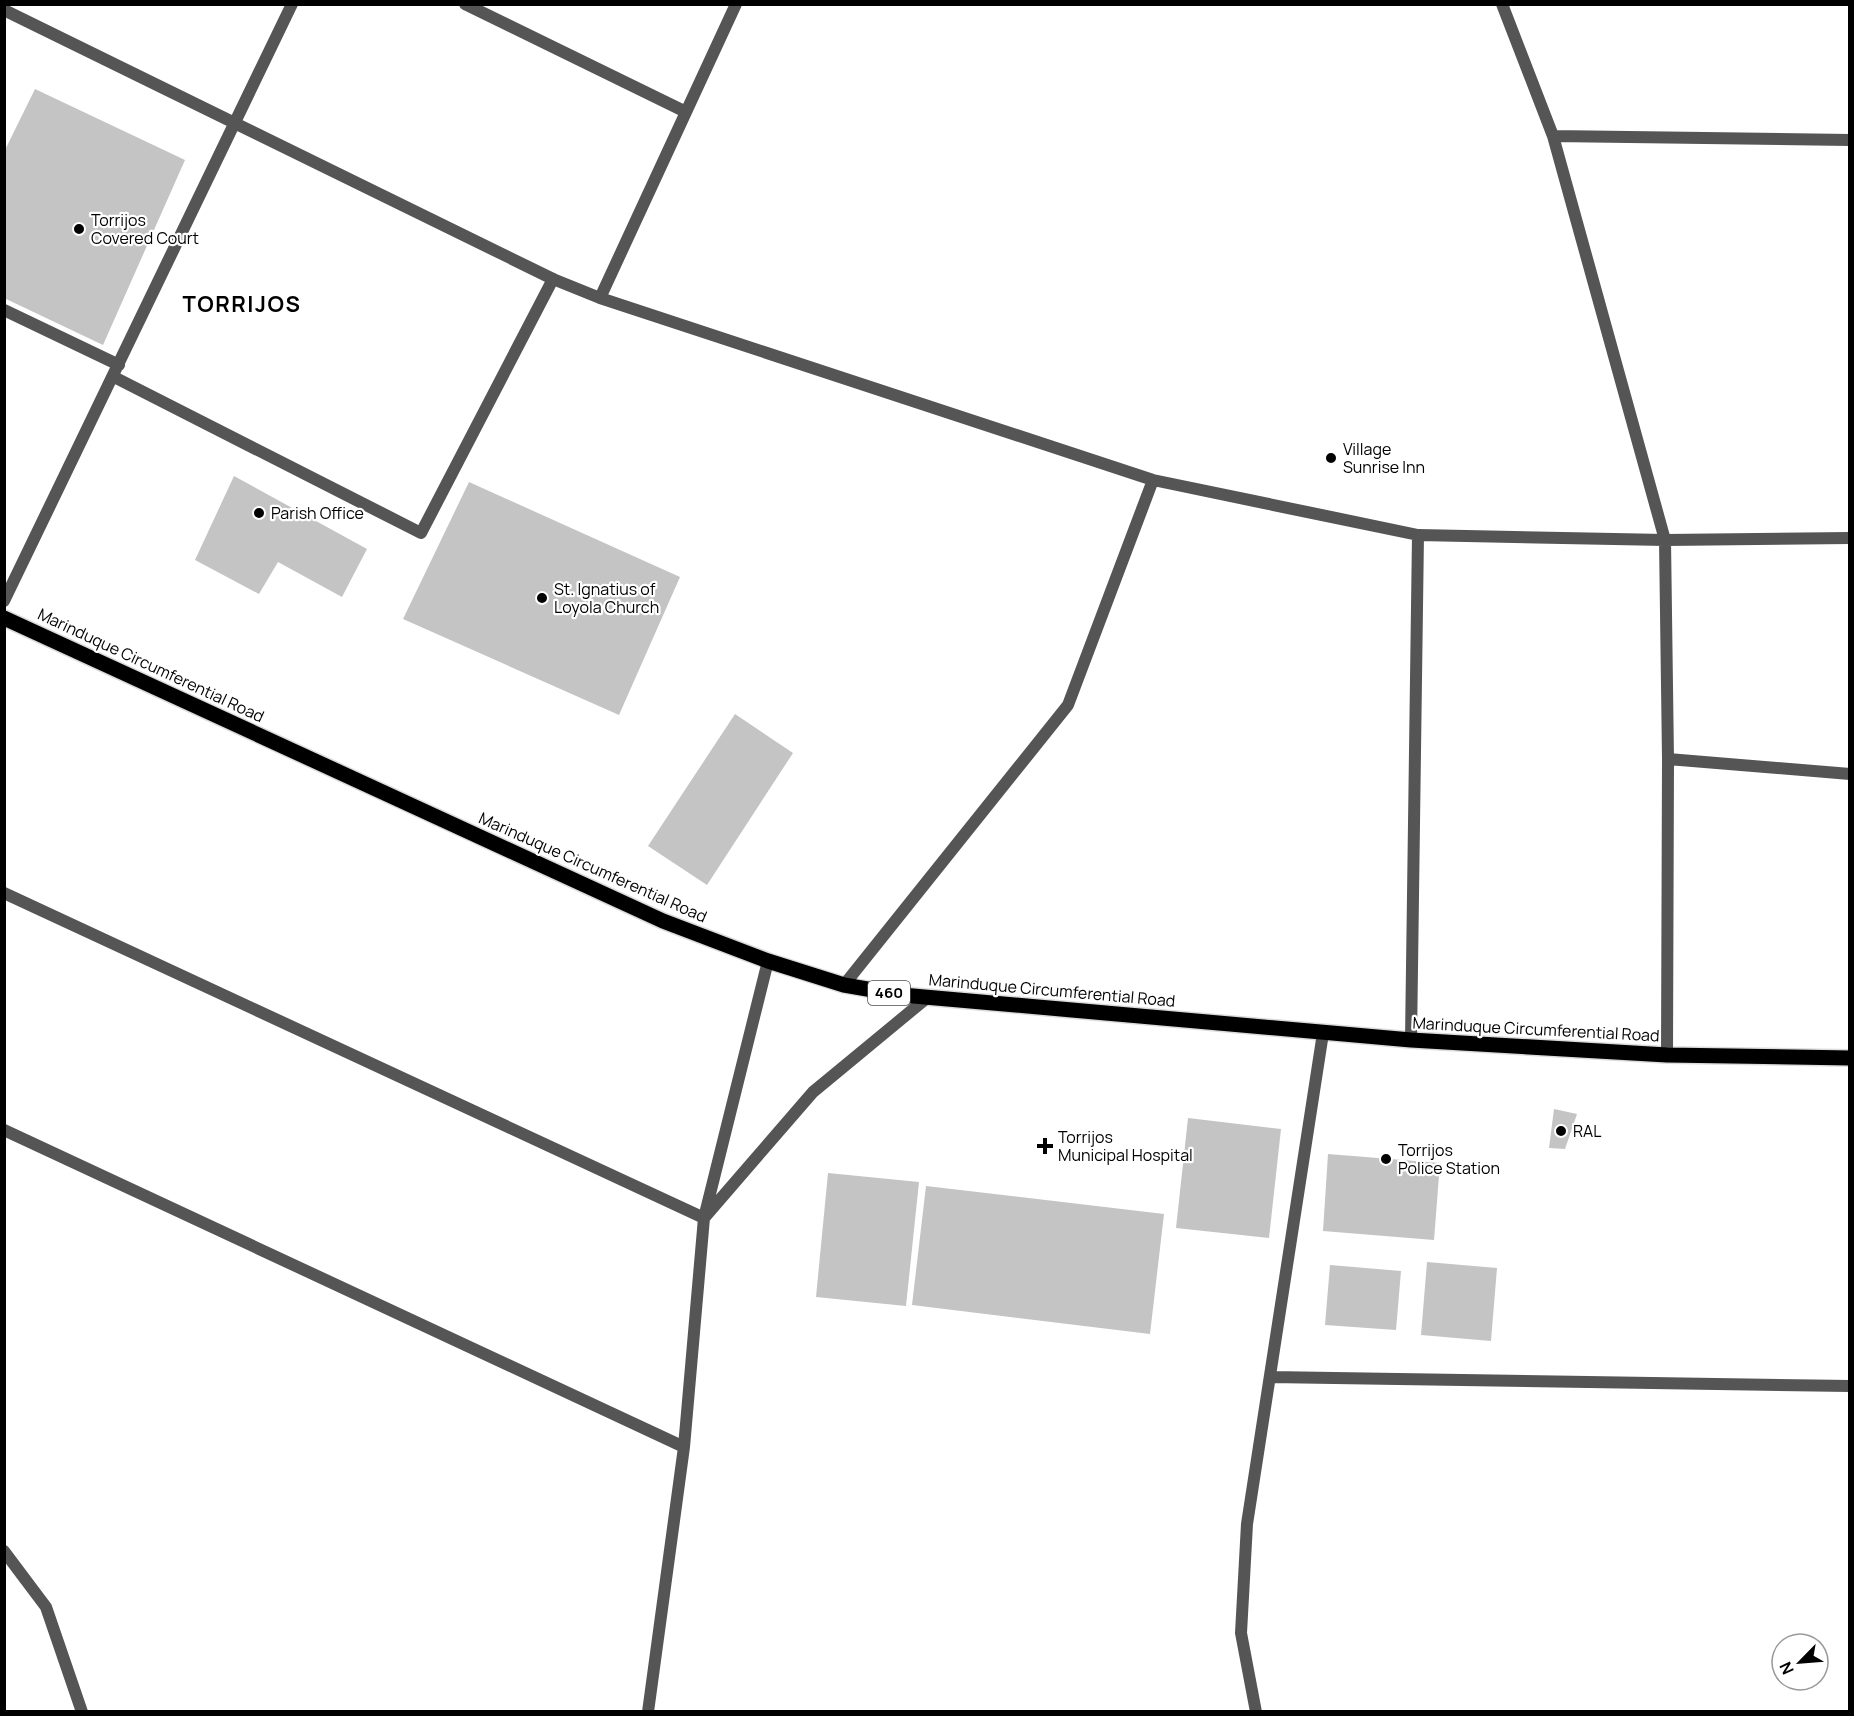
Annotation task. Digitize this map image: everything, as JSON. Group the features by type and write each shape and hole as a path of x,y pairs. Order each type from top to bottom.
{"main road":[{"name":"Marinduque Circumferential Road","path":"4,618 663,921 768,961 844,985 902,995 1411,1040 1667,1055 1850,1058"}],"street":[{"path":"4,601 292,4"},
{"path":"465,4 686,112"},
{"path":"600,298 736,4"},
{"path":"1502,4 1553,136 1665,540 1668,759 1667,1055"},
{"path":"4,10 553,279 600,298 1153,480 1418,535 1665,540 1850,538"},
{"path":"1553,136 1850,140"},
{"path":"4,310 421,533 553,279"},
{"path":"844,985 1068,705 1153,480"},
{"path":"1411,1040 1418,535"},
{"path":"1668,759 1850,774"},
{"path":"4,893 704,1218"},
{"path":"648,1712 684,1448 704,1218 768,961"},
{"path":"704,1218 813,1092 928,997"},
{"path":"1256,1712 1241,1633 1246,1524 1323,1033"},
{"path":"4,1130 684,1448"},
{"path":"1270,1377 1850,1386"},
{"path":"4,1551 46,1607 82,1712"}],"building":[{"name":"Torrijos Covered Court","path":"35,89 185,160 103,345 4,298 4,152"},
{"name":"Parish Office","path":"234,476 367,549 342,597 278,562 259,594 195,560"},
{"name":"St. Ignatius of Loyola Church","path":"469,482 680,577 619,715 403,619"},
{"path":"735,714 793,753 707,885 648,846"},
{"name":"RAL","path":"1554,1109 1577,1114 1565,1149 1549,1148"},
{"path":"1188,1118 1281,1129 1269,1238 1176,1228"},
{"path":"1328,1154 1440,1163 1434,1240 1323,1231"},
{"path":"828,1173 919,1182 906,1306 816,1297"},
{"path":"926,1186 1164,1214 1150,1334 912,1305"},
{"path":"1427,1262 1497,1268 1491,1341 1421,1335"},
{"path":"1330,1265 1401,1271 1396,1330 1325,1325"}],"place":[{"name":"Torrijos Covered Court","path":"79,229"},
{"name":"Village Sunrise Inn","path":"1331,458"},
{"name":"Parish Office","path":"259,513"},
{"name":"St. Ignatius of Loyola Church","path":"542,598"},
{"name":"RAL","path":"1561,1131"},
{"name":"Torrijos Municipal Hospital","path":"1045,1146"},
{"name":"Torrijos Police Station","path":"1386,1159"}],"district":[{"name":"TORRIJOS","path":"242,304"}]}
